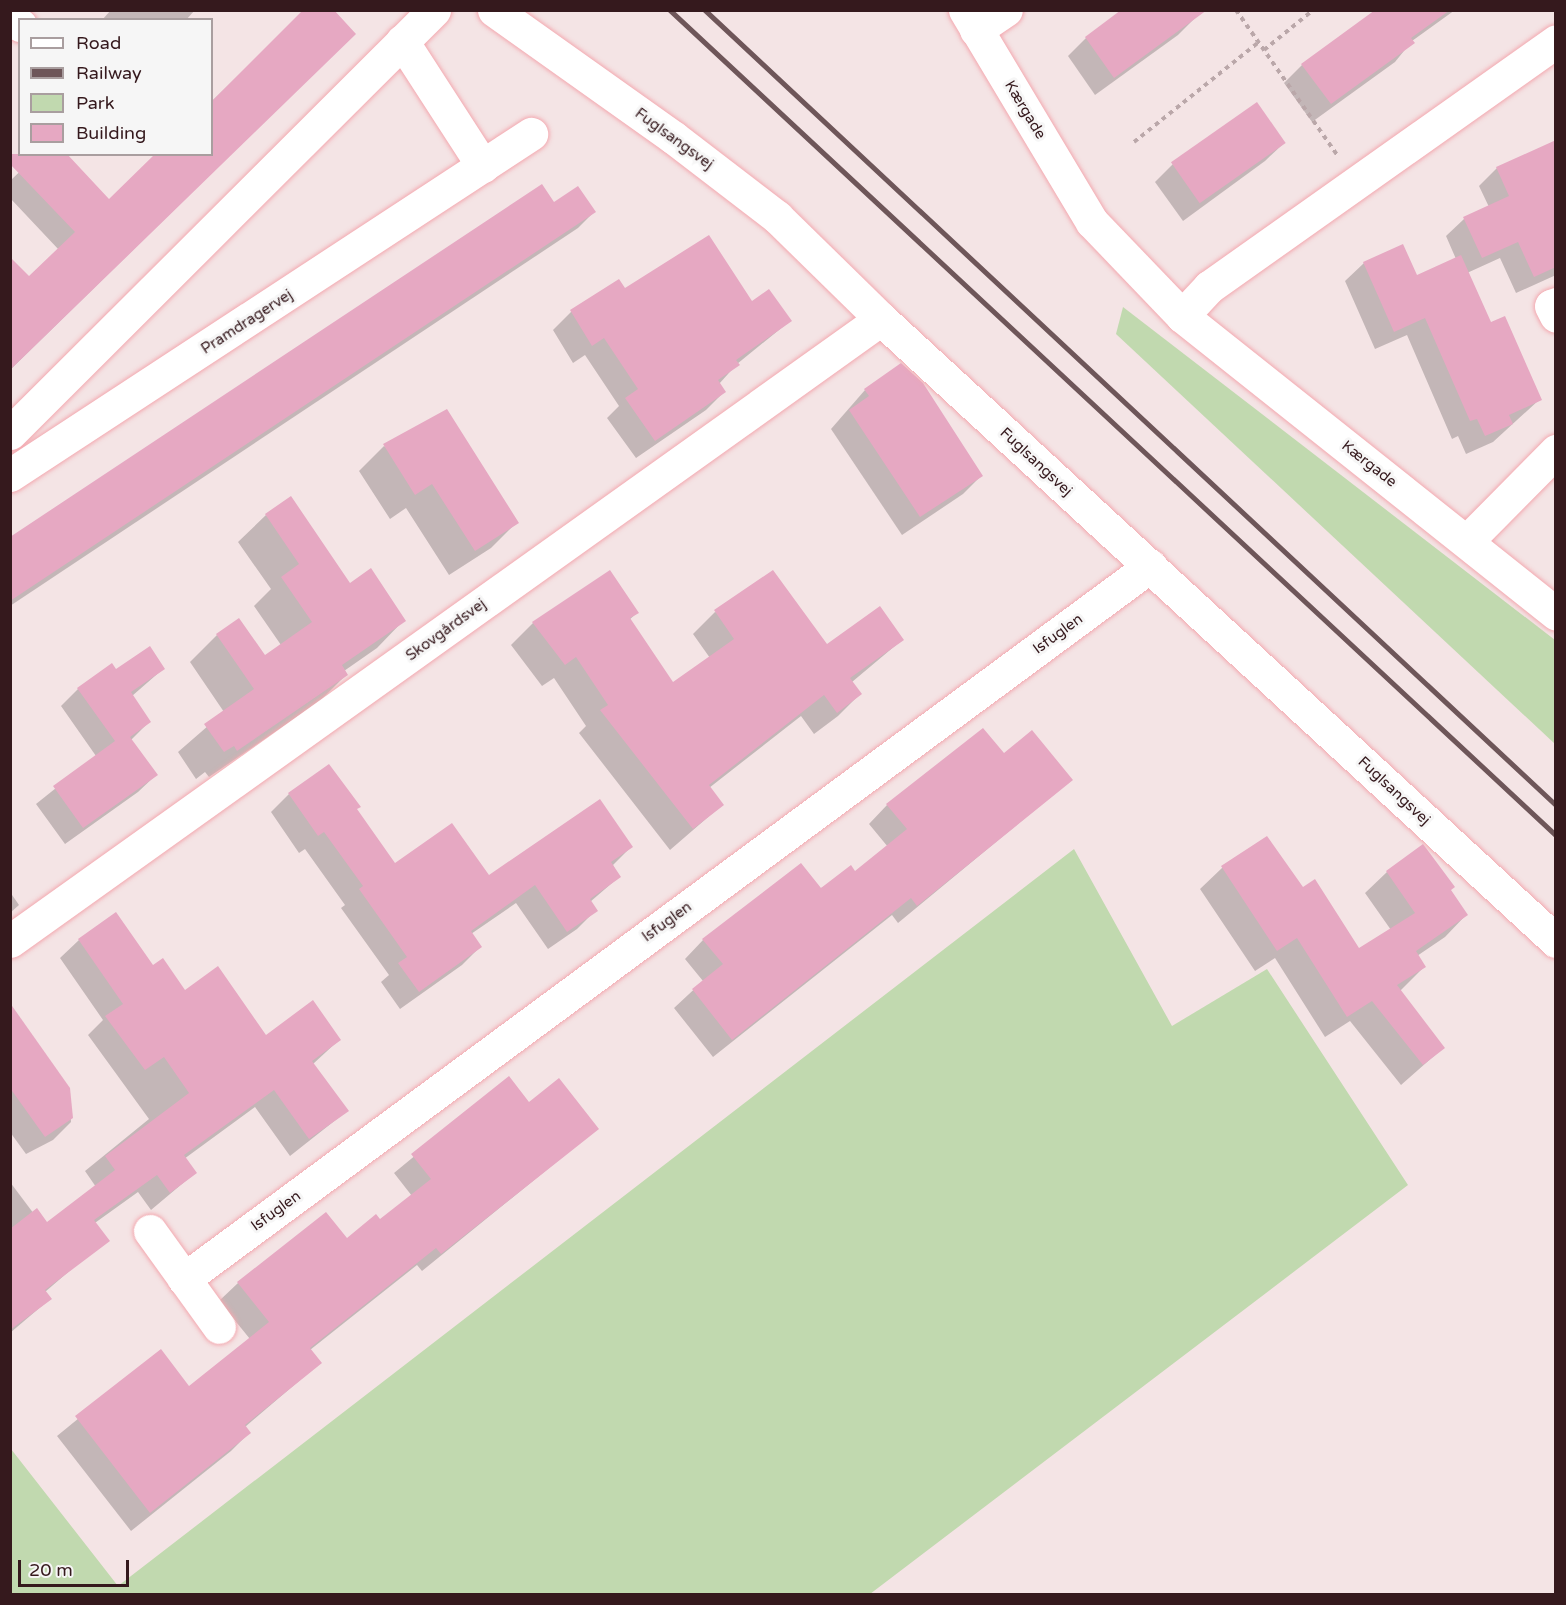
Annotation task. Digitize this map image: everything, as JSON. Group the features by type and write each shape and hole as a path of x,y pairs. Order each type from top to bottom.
{"street":[{"path":"10,433 434,10"},
{"name":"Fuglsangsvej","path":"494,10 674,138 777,217 881,319 1556,941"},
{"path":"970,20 1006,10"},
{"name":"Kærgade","path":"970,20 1092,222 1182,316 1556,613"},
{"path":"402,41 483,166"},
{"path":"1182,316 1209,287 1556,41"},
{"name":"Pramdragervej","path":"10,475 531,134"},
{"path":"1556,304 1551,306 1556,316"},
{"name":"Skovgårdsvej","path":"10,942 881,319"},
{"path":"1467,541 1556,451"},
{"name":"Isfuglen","path":"184,1279 1150,566"},
{"path":"150,1231 219,1327"}],"path":[{"path":"1236,10 1357,183"},
{"path":"1264,50 1313,10"},
{"path":"1134,142 1259,42"}],"green space":[{"path":"1123,307 1555,640 1555,744 1116,334"},
{"path":"1074,849 1172,1026 1267,969 1408,1185 870,1594 11,1594 11,1449 118,1586"}],"building":[{"path":"303,10 334,10 356,34 10,370 10,257 29,276 75,232 10,164 10,154 69,156 109,199 153,156 213,156 213,100"},
{"path":"1121,10 1207,10 1114,78 1085,37"},
{"path":"1375,10 1450,10 1411,38 1415,43 1331,104 1301,64"},
{"path":"1257,102 1286,143 1200,203 1171,162"},
{"path":"1556,140 1556,267 1534,277 1518,242 1482,258 1463,217 1509,196 1496,167"},
{"path":"542,184 554,202 578,186 596,212 10,601 10,537"},
{"path":"709,235 752,301 769,289 792,321 736,360 740,365 718,380 726,392 655,441 625,398 638,389 604,338 592,346 570,310 619,279 625,288"},
{"path":"1403,244 1417,275 1461,255 1491,322 1505,316 1542,400 1509,415 1513,424 1485,436 1477,419 1470,421 1425,318 1394,332 1363,262"},
{"path":"901,363 923,383 983,476 920,517 849,410 869,396 864,389"},
{"path":"447,409 519,523 475,551 432,484 415,495 383,444"},
{"path":"291,496 350,583 371,568 406,621 342,665 348,675 237,751 234,746 224,752 204,724 254,689 216,634 239,618 265,655 312,622 281,577 299,564 265,514"},
{"path":"610,570 639,613 630,618 673,682 734,639 714,610 773,570 827,644 880,606 904,640 850,678 862,694 837,713 824,695 709,785 724,805 693,829 600,710 608,705 576,657 565,665 532,622"},
{"path":"150,646 165,669 131,692 151,722 130,737 158,775 83,828 53,786 115,741 77,688 112,663 116,669"},
{"path":"983,728 1004,753 1032,730 1073,780 917,906 911,898 732,1040 692,989 723,964 702,939 801,863 821,888 851,865 855,871 907,829 886,804"},
{"path":"329,764 361,807 357,809 395,863 452,823 489,875 600,799 633,847 611,862 621,877 590,899 598,911 567,932 535,885 471,931 482,947 419,992 398,963 407,957 359,889 363,886 324,832 318,836 288,793"},
{"path":"1267,836 1303,887 1315,879 1359,948 1415,913 1386,871 1423,844 1455,887 1451,890 1468,915 1416,951 1426,967 1397,985 1445,1048 1423,1065 1372,1001 1347,1017 1297,938 1277,951 1221,866"},
{"path":"116,912 153,965 163,958 185,990 218,966 266,1035 313,1000 341,1040 312,1061 349,1111 309,1139 274,1090 184,1155 197,1173 170,1193 157,1175 94,1220 110,1241 45,1290 52,1299 10,1330 10,1229 37,1208 47,1222 115,1170 105,1156 189,1093 164,1057 145,1070 105,1016 123,1004 78,939"},
{"path":"10,1003 70,1088 73,1118 45,1137 10,1088"},
{"path":"509,1076 529,1102 559,1078 599,1129 441,1254 436,1248 310,1348 322,1363 245,1425 251,1433 150,1513 75,1416 161,1349 189,1386 269,1322 237,1282 326,1212 347,1238 376,1214 380,1219 431,1179 411,1154"}],"railway":[{"path":"670,10 1556,835"},
{"path":"705,10 1556,805"}]}
